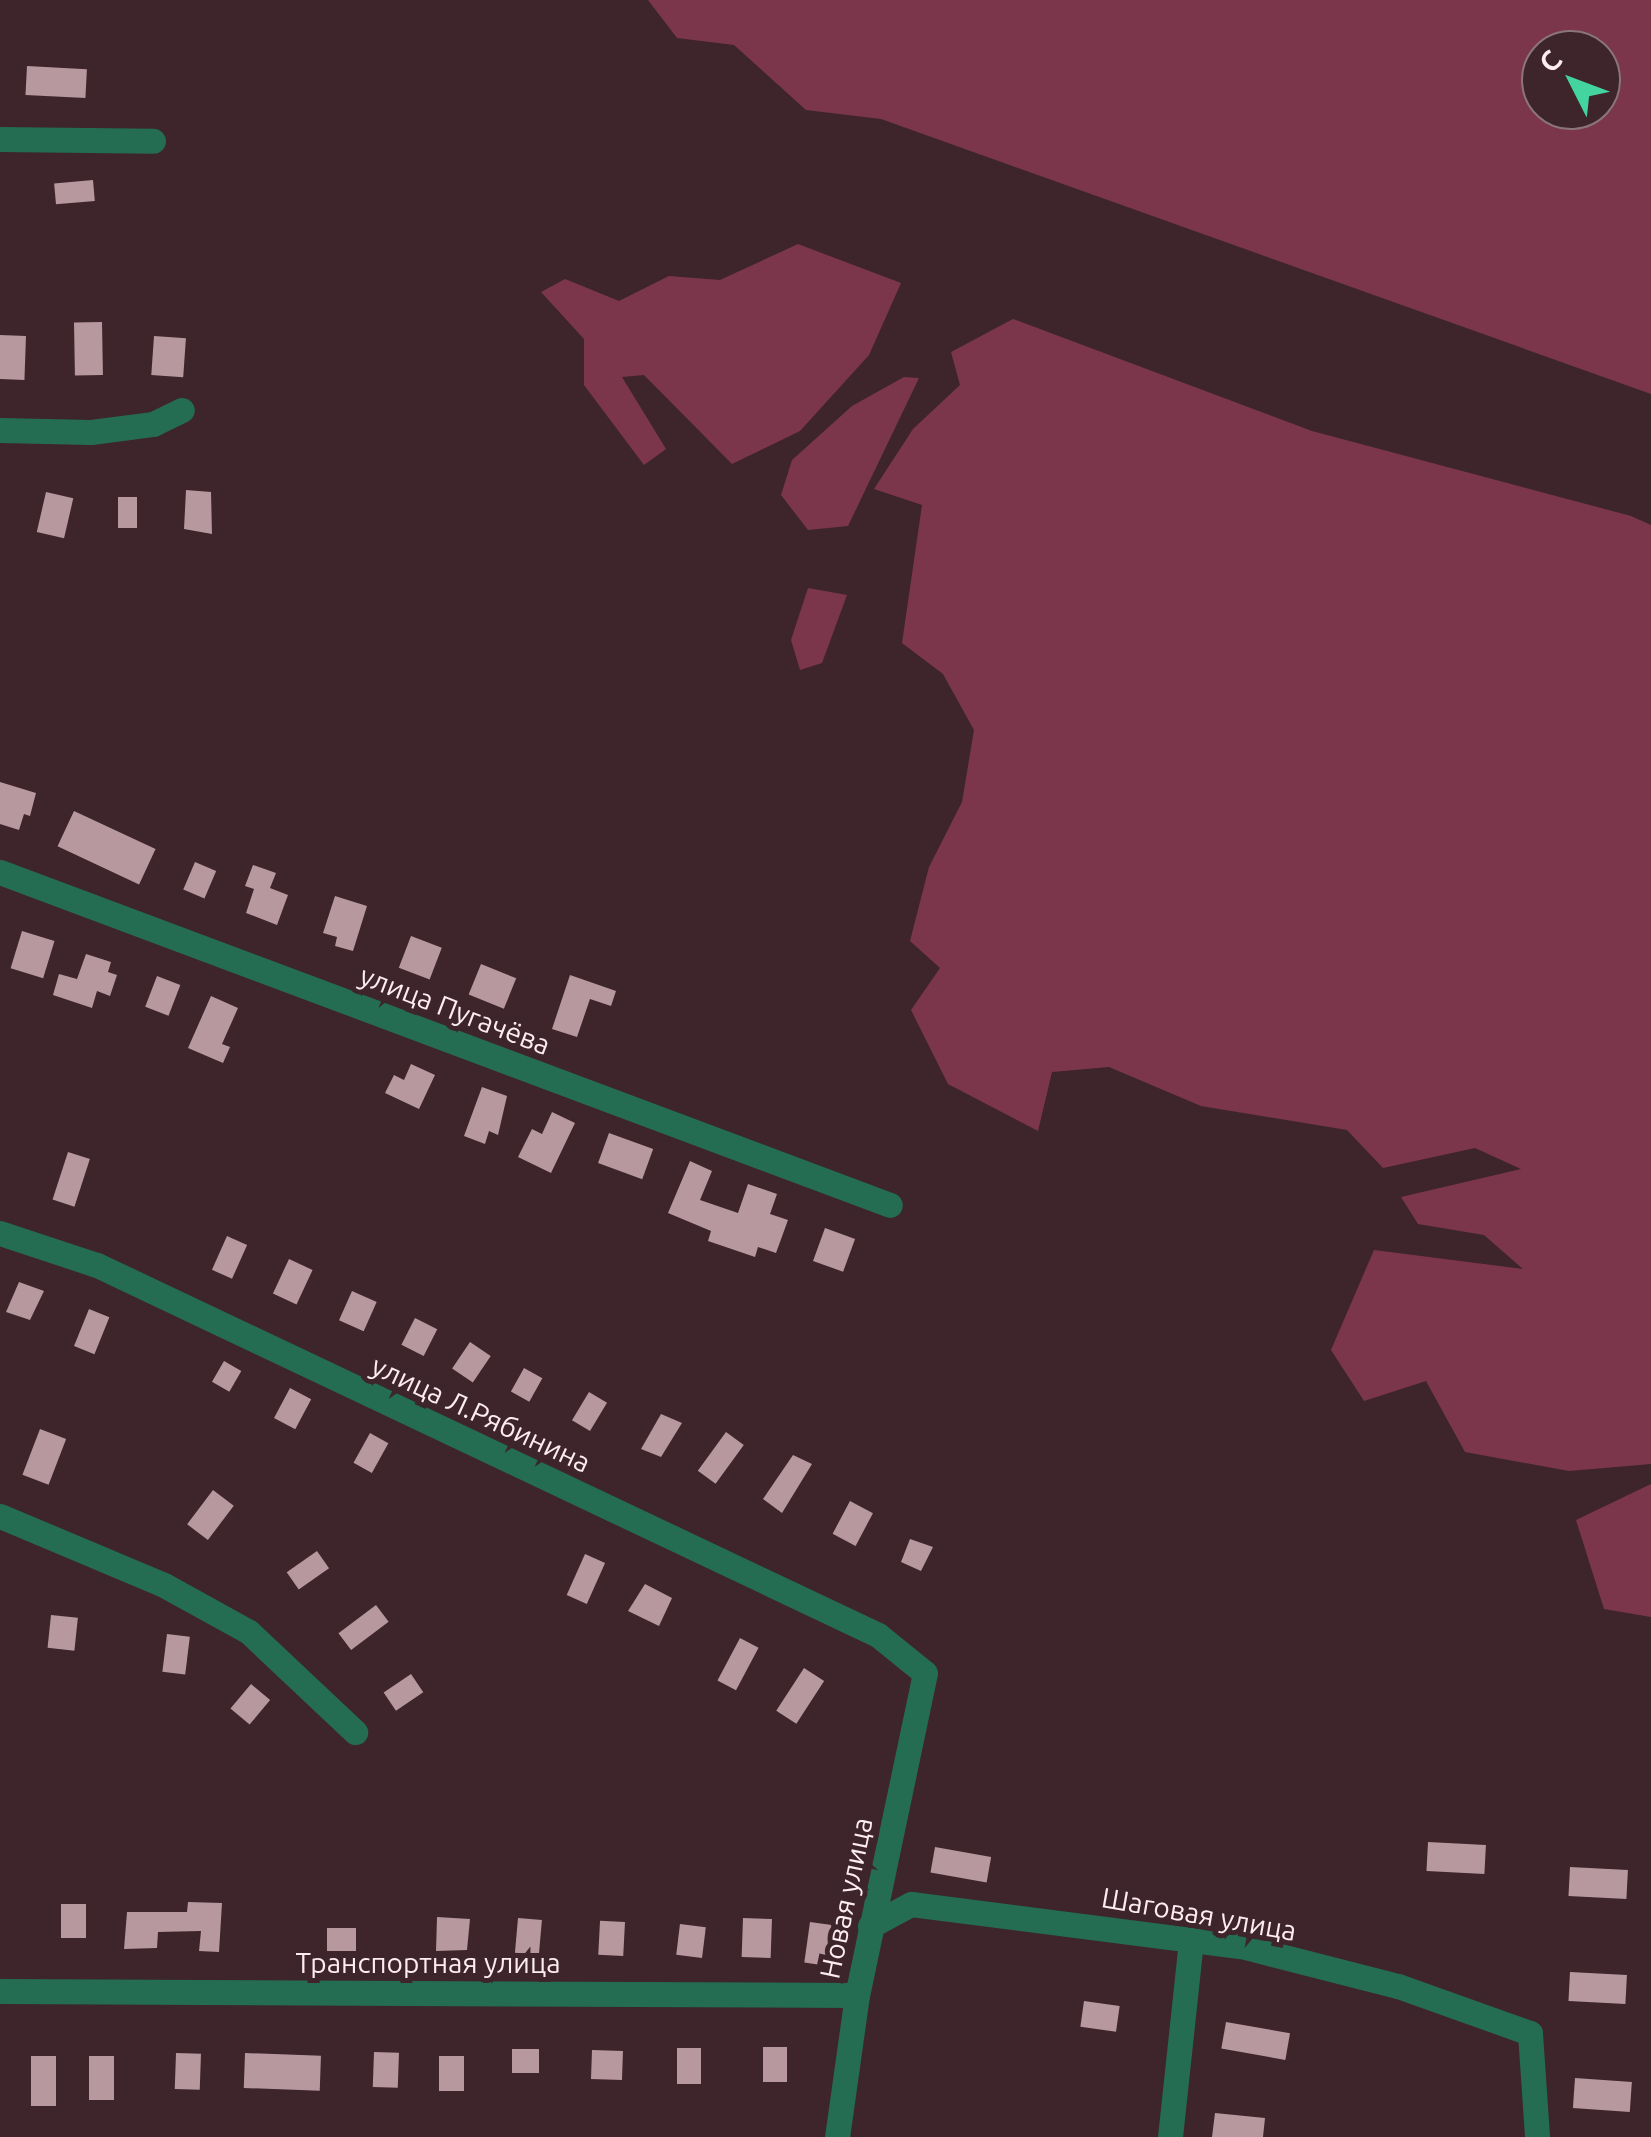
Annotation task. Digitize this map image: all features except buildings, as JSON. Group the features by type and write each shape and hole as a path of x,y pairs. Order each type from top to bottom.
{"street":[{"path":"0,139 153,140"},
{"path":"0,430 91,432 153,424 182,410"},
{"name":"улица Пугачёва","path":"0,872 890,1204"},
{"name":"улица Л.Рябинина","path":"0,1234 97,1265 878,1635 925,1673"},
{"path":"0,1516 164,1585 249,1632 354,1732"},
{"name":"Новая улица","path":"836,2137 870,1926 925,1673"},
{"name":"Шаговая улица","path":"870,1926 911,1904 1240,1946 1398,1986 1530,2033 1537,2137"},
{"path":"1170,2137 1192,1941"},
{"name":"Транспортная улица","path":"0,1991 857,1995"}],"shaded area":[{"path":"648,0 1651,0 1651,394 881,119 806,110 734,45 677,38"},
{"path":"798,244 901,283 869,355 800,431 732,464 644,375 622,377 666,449 644,465 584,385 584,339 541,292 565,279 619,301 669,276 720,280"},
{"path":"1013,319 1312,431 1631,516 1651,525 1651,1464 1569,1471 1465,1452 1426,1381 1364,1401 1331,1350 1374,1250 1523,1269 1484,1235 1418,1224 1401,1197 1521,1169 1475,1148 1383,1168 1347,1130 1201,1106 1109,1067 1052,1072 1038,1131 948,1084 911,1010 940,968 910,941 929,867 962,802 974,730 943,674 902,643 922,505 874,489 913,429 960,385 951,352"},
{"path":"904,377 919,378 848,526 808,530 781,495 792,460 852,406"},
{"path":"808,588 847,595 822,663 800,670 791,640"},
{"path":"1651,1484 1651,1617 1604,1609 1576,1520"}]}
